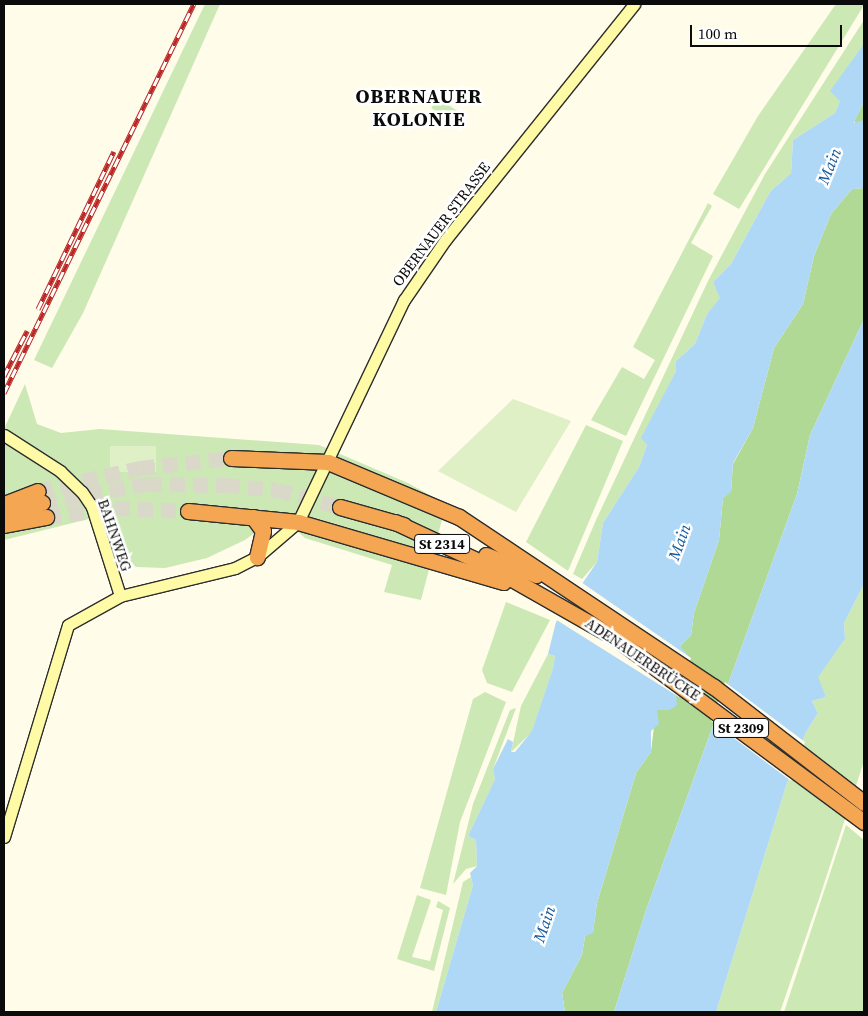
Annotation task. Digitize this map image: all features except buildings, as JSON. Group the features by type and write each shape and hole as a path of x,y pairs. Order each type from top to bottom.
{"highway":[{"path":"231,458 328,462 352,469 489,534 559,584"},
{"path":"4,504 42,504"},
{"path":"4,515 42,504"},
{"path":"4,525 42,504"},
{"name":"St 2314","path":"340,506 430,532 559,584"},
{"path":"188,511 298,522"},
{"path":"253,517 263,531 257,557"},
{"name":"St 2309","path":"298,522 538,593"},
{"name":"St 2314","path":"395,522 538,593"},
{"name":"ADENAUERBRÜCKE","path":"559,584 649,643 864,803"},
{"name":"ADENAUERBRÜCKE","path":"538,593 630,648 864,822"}],"street":[{"name":"OBERNAUER STRASSE","path":"4,837 68,625 120,596 218,574 257,557 282,539 298,522 328,462 377,353 422,272 634,4"},
{"name":"BAHNWEG","path":"5,436 60,471 82,492 92,507 120,596"}],"green space":[{"path":"205,4 220,4 83,313 52,368 34,360"},
{"path":"836,4 864,5 739,209 713,194 758,116"},
{"path":"864,20 864,44 835,113 793,140 791,173 770,192 731,264 713,282 721,298 707,314 695,344 676,361 676,371 642,438 647,445 639,467 603,523 597,562 582,579 573,574 596,520 708,281 765,174"},
{"path":"438,98 457,111 450,121 431,108"},
{"path":"864,102 864,120 855,125 855,120"},
{"path":"864,188 864,319 810,435 797,494 646,910 614,1012 565,1012 562,993 582,955 585,936 593,932 597,903 636,773 651,752 656,709 676,695 680,646 691,635 694,613 719,540 723,498 731,491 733,464 753,428 774,348 803,304 814,256 831,214 852,189"},
{"path":"708,203 712,206 691,243 713,256 626,436 591,420 622,367 644,379 655,360 633,347"},
{"path":"25,384 37,424 61,433 100,429 319,445 408,483 446,504 421,600 384,592 392,565 305,538 279,515 245,540 207,558 165,568 136,567 125,556 109,514 4,540 4,429"},
{"path":"513,399 571,421 516,512 438,471"},
{"path":"586,425 623,441 568,571 526,542"},
{"path":"110,446 156,446 156,472 110,472"},
{"path":"864,584 864,761 780,1012 716,1012 786,786 806,732 818,713 812,701 826,697 817,677 845,639 844,623"},
{"path":"506,602 550,620 512,692 487,683 482,670"},
{"path":"548,654 555,656 553,668 532,732 511,752 521,706"},
{"path":"485,692 506,702 460,822 446,895 420,888 473,699"},
{"path":"516,708 493,769 495,779 468,836 476,840 477,866 466,869 453,884 473,804 510,710"},
{"path":"846,825 864,840 864,1012 784,1012"},
{"path":"471,877 473,885 436,1012 432,1012 463,882"},
{"path":"417,895 431,900 412,957 430,961 443,910 436,907 438,901 450,908 434,971 397,959"}],"water":[{"name":"Main","path":"864,44 864,102 854,123 864,120 864,188 852,189 831,214 814,256 803,304 774,348 753,428 733,463 731,492 723,498 719,540 694,613 691,635 680,646 689,656 676,694 677,705 670,710 657,710 659,724 651,731 651,752 636,773 597,903 593,933 585,936 582,955 562,993 565,1012 436,1012 473,885 470,873 477,866 476,840 468,836 495,779 493,769 508,739 513,742 511,752 515,752 532,731 553,668 555,656 548,654 556,622 597,562 603,523 639,467 647,445 641,438 676,371 676,361 695,344 707,314 720,298 713,282 731,264 770,192 791,173 793,140 835,113 840,101 830,91"},
{"path":"864,319 864,584 844,623 845,639 818,677 826,697 812,701 818,713 806,732 786,786 716,1012 614,1012 646,910 797,494 810,435"}],"pier":[{"path":"578,580 691,658 679,697 555,619"},
{"path":"725,682 805,742 791,781 711,721"}],"tunnel":[{"path":"38,491 140,468 231,458"},
{"path":"42,503 147,484 225,485 277,490 340,507"},
{"path":"46,517 115,508 188,511"}],"railway":[{"path":"4,393 194,4"},
{"path":"38,309 114,151"},
{"path":"4,376 27,331"}],"district":[{"name":"OBERNAUER KOLONIE","path":"419,108"}]}
